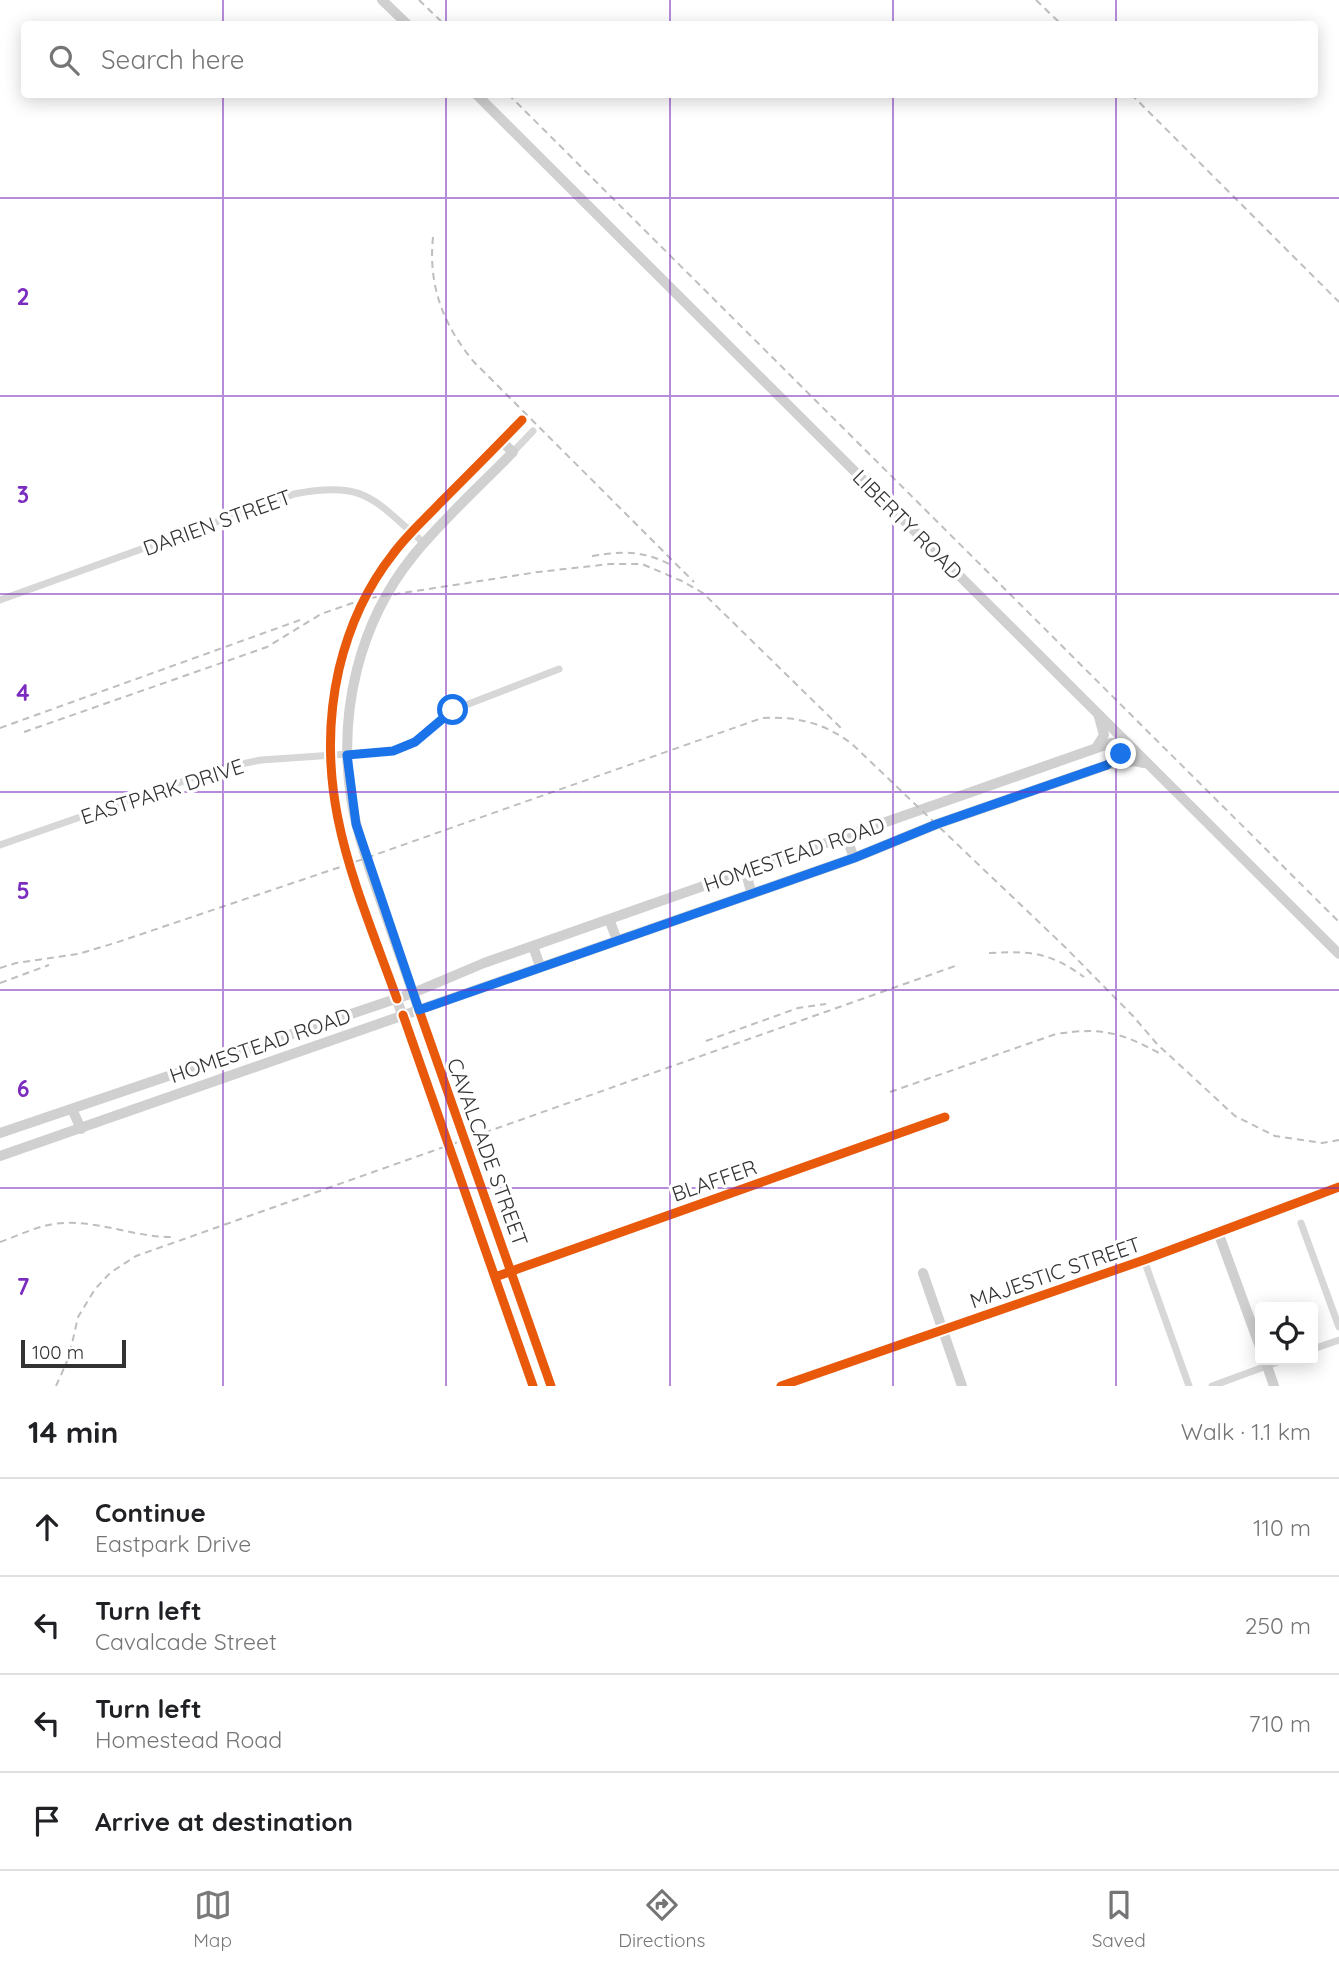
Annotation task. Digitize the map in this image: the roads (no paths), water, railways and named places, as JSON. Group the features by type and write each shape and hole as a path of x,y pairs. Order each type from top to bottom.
{"main road":[{"path":"382,0 404,21"},
{"name":"LIBERTY ROAD","path":"480,98 1339,954"},
{"path":"501,441 513,452"},
{"name":"CAVALCADE STREET","path":"501,441 411,532 393,554 364,599 349,635 331,705 330,756 338,825 357,885 533,1386"},
{"name":"CAVALCADE STREET","path":"513,452 424,543 401,573 376,616 355,678 347,730 347,755 356,824 373,879 512,1270 547,1385"},
{"path":"338,674 355,678"},
{"path":"1092,709 1100,719 1103,729 1102,740 1096,749"},
{"path":"1107,765 1123,752 1125,742"},
{"name":"HOMESTEAD ROAD","path":"0,1133 397,999 449,976 609,919 1113,743 1125,742"},
{"name":"HOMESTEAD ROAD","path":"0,1156 854,858 937,824 1107,765 1135,761 1148,766"},
{"path":"1019,776 1025,794"},
{"path":"846,836 854,858"},
{"path":"746,871 752,894"},
{"path":"357,885 373,879"},
{"path":"609,919 617,940"},
{"path":"533,946 540,966"},
{"path":"277,1039 284,1055"},
{"path":"158,1081 164,1098"},
{"path":"72,1109 81,1129"},
{"name":"MAJESTIC STREET","path":"781,1386 1144,1260 1339,1187"},
{"path":"1218,1232 1255,1334"},
{"path":"923,1272 962,1386"},
{"path":"1267,1365 1275,1386"}],"street":[{"name":"CAVALCADE STREET","path":"501,441 522,420"},
{"name":"CAVALCADE STREET","path":"513,452 533,432"},
{"name":"DARIEN STREET","path":"0,600 294,494 319,489 352,490 366,496 391,512 424,543"},
{"name":"EASTPARK DRIVE","path":"0,845 221,768 261,760 393,751 415,742 453,710 559,669"},
{"name":"BLAFFER","path":"495,1277 945,1117"},
{"path":"1301,1223 1339,1327"},
{"path":"1144,1260 1188,1386"},
{"path":"1318,1347 1339,1340"},
{"path":"1212,1386 1261,1365"}],"railway":[{"path":"419,0 441,21"},
{"path":"1036,0 1058,21"},
{"path":"512,98 1339,922"},
{"path":"1135,98 1339,302"},
{"path":"433,237 433,272 440,304 463,348 694,582"},
{"path":"592,556 614,553 643,554 673,566"},
{"path":"24,732 267,647 321,614 364,599 538,572 610,564 642,564 703,593 843,730"},
{"path":"0,728 300,620"},
{"path":"0,968 78,954 115,943 349,864 762,718 787,718 821,726 852,744 1064,946 1157,1044 1235,1116 1275,1136 1322,1143 1339,1140"},
{"path":"989,953 1017,952 1039,955 1060,962 1084,977"},
{"path":"0,983 49,965"},
{"path":"56,1386 69,1357 78,1317 95,1289 110,1273 136,1256 958,965"},
{"path":"706,1041 798,1008 826,1004"},
{"path":"890,1092 1056,1034 1086,1031 1110,1033 1161,1054"},
{"path":"0,1242 40,1227 64,1223 92,1224 146,1235 174,1237"}]}
